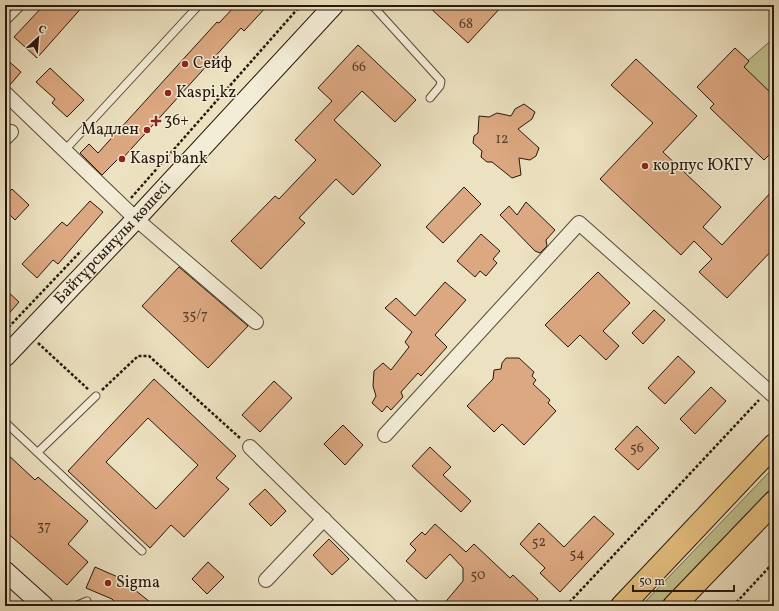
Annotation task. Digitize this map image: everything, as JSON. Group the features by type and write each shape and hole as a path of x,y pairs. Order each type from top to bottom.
{"main road":[{"name":"Байтұрсынұлы көшесі","path":"5,357 28,333 130,213 334,5"},
{"path":"622,606 774,445"},
{"path":"674,606 774,502"},
{"path":"5,571 44,606"}],"street":[{"path":"5,93 130,213 256,322"},
{"path":"385,435 580,223 771,393"},
{"path":"250,447 412,606"},
{"path":"266,580 324,519"}],"lane":[{"path":"5,22 22,5"},
{"path":"64,151 199,5"},
{"path":"372,5 441,81 440,86 430,98"},
{"path":"38,452 96,396"},
{"path":"5,422 142,551"},
{"path":"75,606 87,601"}],"path":[{"path":"130,213 301,5"},
{"path":"5,331 86,246"},
{"path":"28,333 96,396 128,364 138,356 144,354 165,368 250,447"},
{"path":"566,606 771,393"},
{"path":"733,606 774,562"}],"green space":[{"path":"774,38 774,120 731,75"},
{"path":"774,467 774,485 658,606 641,606"}],"building":[{"path":"44,5 84,5 37,58 14,37"},
{"path":"236,5 268,5 244,31 241,28 122,159 120,157 102,175 80,153 89,144 98,153 217,22 219,23"},
{"path":"427,5 503,5 468,43"},
{"path":"358,45 416,100 395,122 362,91 334,120 381,165 353,195 336,179 299,218 305,223 261,269 231,241 275,196 279,199 316,160 295,140 332,101 318,88"},
{"path":"735,48 749,61 744,67 774,96 774,150 764,160 710,108 714,104 697,87"},
{"path":"5,58 21,72 9,86 5,85"},
{"name":"корпус ЮКГУ","path":"636,59 697,116 663,152 721,207 703,227 722,245 774,189 774,248 727,298 699,272 712,259 694,241 681,255 600,179 653,123 611,85"},
{"path":"50,68 84,100 67,117 52,103 55,99 36,82"},
{"path":"524,104 535,112 532,119 518,129 539,148 536,156 530,160 519,158 521,175 512,178 492,162 487,162 481,157 482,151 473,143 474,136 478,133 479,116 489,117 497,113 511,116 515,109"},
{"path":"464,187 481,204 443,243 426,227"},
{"path":"12,189 29,205 15,220 5,210 5,196"},
{"path":"90,201 103,212 58,264 53,260 37,278 22,264 62,222 67,226"},
{"path":"526,202 555,230 546,240 547,246 540,253 535,251 500,215 509,206 517,215"},
{"path":"481,234 500,251 493,259 497,263 486,276 480,271 475,277 457,261"},
{"path":"179,267 248,326 208,368 142,306"},
{"path":"598,272 630,303 603,331 619,346 606,360 580,335 568,347 545,325"},
{"path":"445,282 466,300 435,335 447,347 421,376 418,373 401,392 403,397 391,410 387,406 382,412 372,403 376,396 373,386 374,371 383,363 391,370 409,347 405,342 412,332 385,308 396,298 415,316"},
{"path":"5,289 19,302 5,318"},
{"path":"654,310 665,320 643,344 632,333"},
{"path":"678,356 695,372 665,404 648,388"},
{"path":"506,358 519,358 534,372 532,376 536,380 533,384 550,400 548,403 556,411 524,445 502,424 494,432 467,406 493,379 494,370 501,369 502,363"},
{"path":"154,379 236,456 216,478 229,489 184,537 171,525 150,548 68,471","holes":["148,418 198,465 156,509 106,462"]},
{"path":"274,381 292,398 260,432 242,415"},
{"path":"711,387 726,401 695,434 680,419"},
{"path":"343,425 363,445 345,465 324,444"},
{"path":"637,426 659,448 638,470 615,449"},
{"path":"430,447 451,467 443,475 471,501 461,512 412,466"},
{"path":"5,452 35,480 38,477 88,521 68,544 88,562 67,585 5,531"},
{"path":"265,489 286,511 271,526 249,504"},
{"path":"594,516 614,534 560,592 540,573 545,568 520,544 539,523 564,547"},
{"path":"435,524 466,552 474,544 510,578 513,575 538,599 532,606 442,606 463,581 463,568 450,554 426,579 406,561 416,550 410,544 422,532 425,535"},
{"path":"329,539 349,559 332,575 313,555"},
{"path":"208,562 224,577 207,594 192,579"},
{"name":"Sigma","path":"95,567 120,578 155,606 119,606 112,599 86,588"}],"place":[{"name":"Сейф","path":"185,64"},
{"name":"Kaspi.kz","path":"168,93"},
{"name":"36+","path":"156,121"},
{"name":"Мадлен","path":"147,130"},
{"name":"Kaspi bank","path":"122,159"},
{"name":"корпус ЮКГУ","path":"645,166"},
{"name":"Sigma","path":"108,583"}]}
